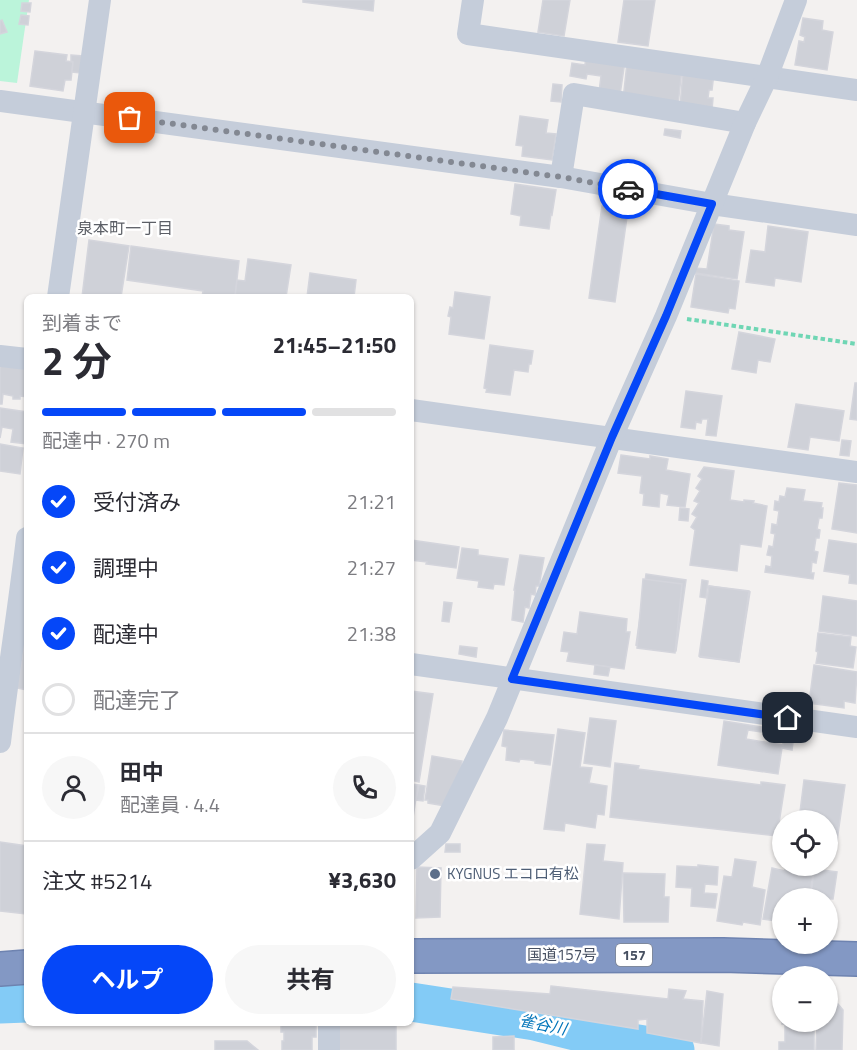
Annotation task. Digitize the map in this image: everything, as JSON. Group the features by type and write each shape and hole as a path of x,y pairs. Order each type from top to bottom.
{"highway":[{"name":"国道157号","path":"414,956 723,955 857,959"},
{"path":"0,969 24,967"}],"street":[{"path":"58,294 100,0"},
{"path":"473,0 468,34 857,90"},
{"path":"414,856 440,833 497,718 612,437 666,316 766,77 796,0"},
{"path":"561,177 574,94 745,123"},
{"path":"0,101 561,177 712,204 857,225"},
{"path":"0,356 24,359"},
{"path":"414,410 857,472"},
{"path":"0,742 15,605 24,555"},
{"path":"414,664 857,727"},
{"path":"329,1026 329,1050"}],"path":[{"path":"666,316 857,344"}],"green space":[{"path":"0,0 29,0 17,83 0,81"}],"building":[{"path":"303,0 374,0 373,11 303,2"},
{"path":"543,0 570,0 564,36 538,32"},
{"path":"624,0 655,0 648,46 618,42"},
{"path":"22,3 31,3 30,12 21,11"},
{"path":"21,15 29,16 28,25 19,24"},
{"path":"803,18 823,21 822,30 833,32 827,70 795,65 799,41 804,42 805,37 800,35"},
{"path":"2,20 7,32 0,34 0,21"},
{"path":"35,51 67,55 66,61 73,62 71,80 65,80 63,91 30,86"},
{"path":"71,55 83,56 81,73 72,72"},
{"path":"586,55 625,61 620,95 599,92 601,76 587,74 586,79 570,76 572,63 585,65"},
{"path":"627,63 682,69 678,105 623,100"},
{"path":"683,71 714,73 712,90 709,90 708,98 713,98 712,110 680,107"},
{"path":"553,84 562,85 561,102 551,101"},
{"path":"520,116 548,120 546,133 556,134 552,160 522,156 523,146 516,145"},
{"path":"665,129 681,131 680,138 664,135"},
{"path":"515,184 556,190 549,229 520,225 521,216 511,214"},
{"path":"602,206 628,210 615,302 589,298"},
{"path":"714,224 729,226 729,230 744,232 737,279 695,273 695,268 707,269"},
{"path":"768,226 808,232 801,282 775,278 774,286 746,282 751,250 765,252"},
{"path":"89,240 129,246 121,294 82,294"},
{"path":"131,246 239,261 235,294 202,294 203,291 127,280"},
{"path":"248,259 291,265 286,294 235,294 237,280 245,281"},
{"path":"310,273 356,280 354,294 307,294"},
{"path":"696,274 739,281 735,309 729,308 728,313 691,307"},
{"path":"455,292 490,297 484,339 449,334 451,317 448,316 450,307 453,308"},
{"path":"739,332 775,339 770,362 758,360 756,373 732,369"},
{"path":"490,345 533,351 528,372 514,370 510,395 486,392 487,389 484,388"},
{"path":"0,365 24,369 24,397 13,399 13,396 3,394 2,404 0,404"},
{"path":"855,383 857,383 857,420 850,419"},
{"path":"686,391 722,396 716,436 706,435 708,419 702,419 701,423 696,422 695,429 681,427"},
{"path":"796,404 844,411 839,441 810,437 808,450 788,447"},
{"path":"0,408 24,412 24,444 11,442 13,429 2,427 0,438"},
{"path":"842,440 851,441 849,456 840,455"},
{"path":"0,444 23,448 20,474 0,471"},
{"path":"621,455 668,459 666,470 690,474 685,507 667,505 669,495 660,493 659,507 643,505 644,494 640,493 642,476 618,473"},
{"path":"704,467 734,471 730,500 754,501 753,503 767,506 761,547 740,544 737,571 690,565 695,530 691,527 697,517 692,514 699,503 694,501 700,491 696,488 702,479 698,476"},
{"path":"839,483 857,485 857,533 832,529"},
{"path":"787,488 805,490 803,501 822,503 822,518 819,518 817,529 820,530 819,538 816,538 814,551 818,552 816,563 812,562 813,579 765,572 766,566 771,567 772,556 767,555 769,546 773,547 775,534 771,533 772,524 777,525 779,511 774,510 775,501 779,502 780,496 785,497"},
{"path":"680,508 689,509 688,521 679,520"},
{"path":"414,540 459,547 456,568 426,564 427,562 414,560"},
{"path":"829,540 857,544 857,584 849,583 850,575 824,571"},
{"path":"462,548 478,550 478,555 508,559 504,585 494,584 493,589 478,587 479,581 457,578"},
{"path":"520,555 544,558 539,586 536,586 535,595 531,594 529,608 525,607 523,622 512,620"},
{"path":"646,574 686,580 676,651 636,645"},
{"path":"643,579 682,584 675,653 637,648"},
{"path":"702,580 708,581 706,598 700,597"},
{"path":"709,586 750,592 739,662 700,657"},
{"path":"709,586 749,591 739,662 699,656"},
{"path":"823,596 857,601 857,636 819,631"},
{"path":"444,602 452,603 449,622 442,621"},
{"path":"580,612 627,619 626,632 630,632 624,669 567,661 569,652 561,651 564,632 577,634"},
{"path":"818,633 851,637 850,646 856,647 853,668 816,663"},
{"path":"24,644 24,689 17,688"},
{"path":"460,646 477,648 476,657 459,654"},
{"path":"595,665 610,667 608,676 594,674"},
{"path":"814,665 857,672 855,703 844,701 844,708 809,703"},
{"path":"414,691 433,694 419,782 414,781"},
{"path":"590,718 616,721 610,767 584,763"},
{"path":"724,721 762,727 761,732 748,730 746,739 783,745 783,740 793,742 792,750 782,748 778,774 718,765"},
{"path":"558,729 585,733 580,767 592,768 589,783 607,786 604,815 597,814 595,828 565,823 564,831 544,829"},
{"path":"504,730 554,735 550,765 530,760 520,759 519,762 506,760 507,747 502,746"},
{"path":"432,756 462,761 459,781 445,806 428,803 428,800 425,800"},
{"path":"615,763 639,766 638,769 761,785 761,782 785,785 781,810 772,810 772,835 610,817"},
{"path":"804,780 845,785 838,834 838,810 800,810"},
{"path":"414,784 418,785 414,811"},
{"path":"419,785 425,786 423,801 416,800"},
{"path":"0,842 24,846 24,914 0,911"},
{"path":"446,844 460,844 460,852 445,852"},
{"path":"587,844 605,845 603,861 623,863 619,919 580,914"},
{"path":"735,859 756,862 752,887 765,890 760,925 717,921 724,876 732,877"},
{"path":"698,865 718,867 717,885 705,884 704,893 717,894 715,908 691,906 692,888 676,887 677,866 698,867"},
{"path":"417,867 441,868 440,917 416,918"},
{"path":"772,868 772,876 813,876 811,888 772,888 772,920 763,919"},
{"path":"623,873 665,874 664,897 669,897 668,922 624,922"},
{"path":"813,876 836,876 835,888 812,888"},
{"path":"551,986 668,999 669,989 686,991 683,999 703,1001 701,1043 647,1033 647,1019 638,1020 638,1029 451,999 453,987 550,994"},
{"path":"707,991 723,994 719,1046 701,1043"},
{"path":"838,1004 843,1010 842,1050 816,1050 817,1032 838,1032"},
{"path":"281,1026 316,1026 316,1037 312,1037 312,1050 282,1050 284,1032 281,1032"},
{"path":"336,1026 396,1026 396,1050 337,1050"},
{"path":"785,1032 814,1032 814,1050 779,1050 779,1042 785,1042"},
{"path":"514,1036 514,1050 493,1050 493,1037"},
{"path":"215,1041 247,1041 258,1050 215,1050"}],"waterway":[{"name":"雀谷川","path":"414,1002 535,1021 607,1039 675,1050"},
{"name":"雀谷川","path":"0,1004 24,1003"}],"way so far":[{"path":"130,118 561,177 628,189"}],"place":[{"name":"KYGNUS エコロ有松","path":"435,874"}],"district":[{"name":"泉本町一丁目","path":"125,228"}],"route":[{"path":"628,189 712,204 512,679 788,718"}]}
